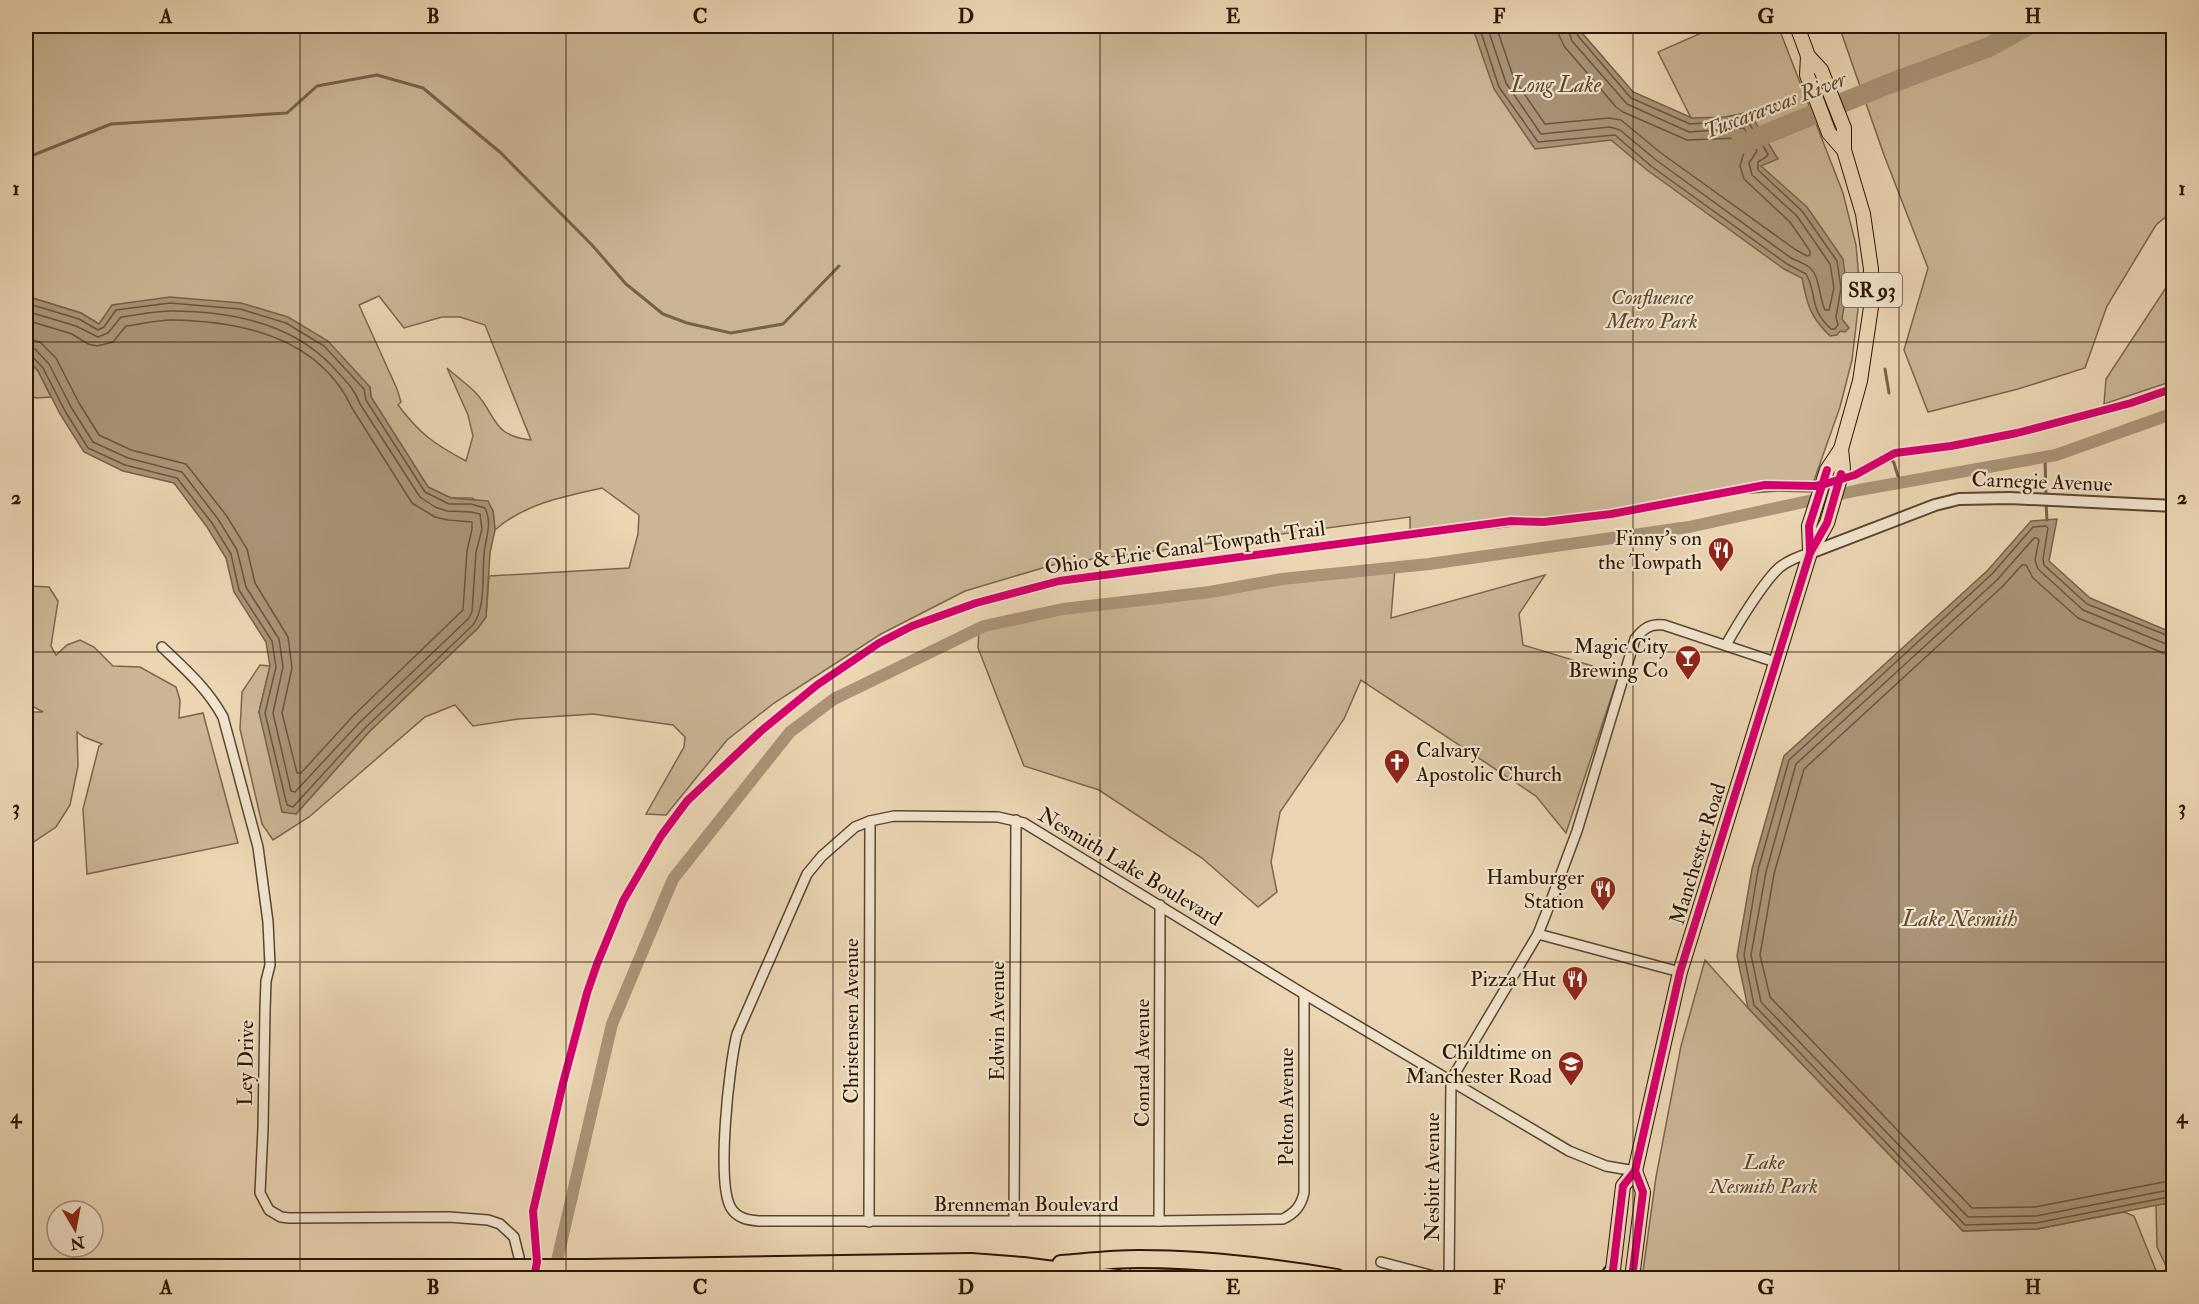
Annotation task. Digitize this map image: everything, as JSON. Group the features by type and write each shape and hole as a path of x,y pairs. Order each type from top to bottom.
{"highway":[{"path":"1023,1266 1161,1260 1252,1265 1337,1278"},
{"path":"26,1268 587,1268 971,1262 1116,1278"}],"main road":[{"name":"Manchester Road","path":"1797,26 1808,56 1821,70 1844,128 1844,150 1868,235 1872,289 1864,361 1841,449 1827,470 1809,526 1810,553"},
{"name":"Manchester Road","path":"1808,56 1807,75 1830,133 1844,150"},
{"name":"Manchester Road","path":"1611,1277 1623,1186 1635,1171 1680,972 1810,553 1827,523 1843,468 1841,449"},
{"name":"Manchester Road","path":"1632,1278 1643,1192 1635,1171"}],"street":[{"name":"Carnegie Avenue","path":"1810,553 1935,505 1968,498 2174,506"},
{"path":"1726,645 1780,567 1797,557 1810,553"},
{"path":"1451,1080 1538,934 1577,831 1635,639 1642,630 1656,624 1775,662"},
{"name":"Ley Drive","path":"162,647 200,683 223,717 258,848 268,922 270,965 266,981 260,1187 264,1204 274,1214 289,1218 449,1217 488,1220 500,1224 514,1237 519,1251 516,1278"},
{"name":"Nesmith Lake Boulevard","path":"759,1221 749,1220 735,1213 730,1207 725,1190 730,1066 737,1034 807,874 822,856 855,828 884,817 905,815 998,817 1016,820 1034,828 1304,994 1569,1151 1606,1166 1635,1171"},
{"name":"Edwin Avenue","path":"1014,1221 1016,820"},
{"name":"Christensen Avenue","path":"869,1222 870,821"},
{"name":"Conrad Avenue","path":"1159,1221 1160,905"},
{"path":"1538,934 1680,972"},
{"name":"Pelton Avenue","path":"1292,1215 1302,1202 1304,1192 1304,994"},
{"name":"Nesbitt Avenue","path":"1449,1278 1451,1080"},
{"name":"Brenneman Boulevard","path":"759,1221 1276,1220 1292,1215"},
{"path":"1381,1262 1441,1278"}],"green space":[{"name":"Confluence Metro Park","path":"26,26 1579,26 1582,33 1633,92 1691,118 1658,52 1717,26 1778,26 1843,193 1856,245 1859,279 1852,360 1840,407 1810,492 1778,491 1713,496 1608,515 1410,538 1410,517 1056,564 965,591 881,634 774,703 727,740 666,815 646,814 684,747 685,737 673,725 593,714 518,719 473,726 455,705 425,717 309,817 273,840 262,824 240,729 242,692 260,665 270,666 259,712 296,814 369,732 478,628 486,617 489,576 629,568 638,534 639,515 602,488 532,507 506,521 495,530 493,511 472,498 451,498 428,487 371,397 370,387 99,324 81,313 26,296","holes":["379,296 404,328 442,317 460,317 485,325 531,440 518,438 502,429 476,393 447,368 468,415 473,436 466,461 436,443 413,424 398,405 401,402 397,389 359,305"]},
{"path":"1839,26 2173,26 2173,211 2156,225 2107,306 2085,368 2018,389 1928,412 1904,350 1928,268 1884,155"},
{"path":"2173,277 2173,381 2104,404 2106,379"},
{"path":"26,358 38,371 51,397 36,398 26,393"},
{"path":"1395,568 1391,618 1545,575 1519,614 1523,645 1619,674 1566,833 1536,796 1361,680 1344,719 1280,812 1271,862 1277,892 1258,907 1202,858 1099,790 1024,766 978,648 979,628 1063,609 1277,580"},
{"path":"30,586 49,587 58,601 51,646 56,655 67,645 80,640 94,647 113,666 140,667 176,687 180,700 179,718 203,713 238,843 87,874 83,809 99,746 102,744 77,732 78,766 70,805 56,827 26,847 26,712 43,712 32,706 26,695 26,602 31,598"},
{"name":"Lake Nesmith Park","path":"1705,960 1748,1008 1963,1231 2037,1229 2124,1212 2134,1216 2159,1278 1642,1278 1656,1177 1681,1046"},
{"path":"2173,1202 2173,1278 2170,1278 2157,1247 2156,1205"},
{"path":"1130,1267 1250,1273 1286,1278 1170,1278 1130,1271"}],"water":[{"name":"Long Lake","path":"1472,26 1579,26 1582,33 1633,92 1692,118 1725,117 1749,112 1778,159 1761,166 1807,207 1843,259 1847,289 1842,319 1849,328 1845,332 1840,331 1837,335 1830,336 1810,310 1802,278 1784,269 1647,170 1611,140 1535,149 1494,89"},
{"path":"26,296 81,313 99,324 112,305 170,297 241,303 288,317 328,341 370,387 371,397 428,487 451,498 488,501 493,511 495,530 490,553 486,617 478,628 369,732 296,814 282,812 259,712 270,666 266,642 234,592 226,558 207,527 174,483 123,471 84,452 60,414 38,371 26,358"},
{"name":"Lake Nesmith","path":"2057,519 2049,561 2090,598 2173,633 2173,1202 2037,1229 1963,1231 1748,1008 1737,956 1752,869 1784,756 1988,570 2031,521"}],"waterway":[{"name":"Tuscarawas River","path":"1739,145 1886,85 1989,47 2027,26"},
{"path":"26,158 111,124 287,113 317,86 377,75 423,88 501,153 592,245 626,284 663,314 687,323 731,333 783,324 839,266"},
{"path":"1885,369 1889,393"},
{"path":"553,1278 612,1024 673,879 790,732 834,699 984,626 1063,609 1210,592 1282,579 1429,564 1689,527 1859,490 2056,455 2174,413"},
{"path":"2045,457 2046,497"},
{"path":"1891,459 1900,483"},
{"path":"2046,503 2047,520"}],"cycle path":[{"name":"Ohio & Erie Canal Towpath Trail","path":"534,1278 537,1262 533,1211 563,1083 587,993 623,901 661,836 687,801 761,731 817,685 879,643 912,626 976,603 1059,581 1511,521 1544,522 1611,514 1765,485 1816,486 1855,475 1895,453 1951,446 2017,433 2131,403 2174,388"},
{"path":"1810,552 1809,526 1827,470"},
{"path":"1612,1278 1623,1186 1635,1171 1680,972 1810,553 1827,523 1841,474"},
{"path":"1632,1278 1643,1192 1635,1171"}],"place":[{"name":"Finny's on the Towpath","path":"1721,573"},
{"name":"Magic City Brewing Co","path":"1688,681"},
{"name":"Calvary Apostolic Church","path":"1397,785"},
{"name":"Hamburger Station","path":"1603,912"},
{"name":"Pizza Hut","path":"1575,1002"},
{"name":"Childtime on Manchester Road","path":"1571,1087"}]}
